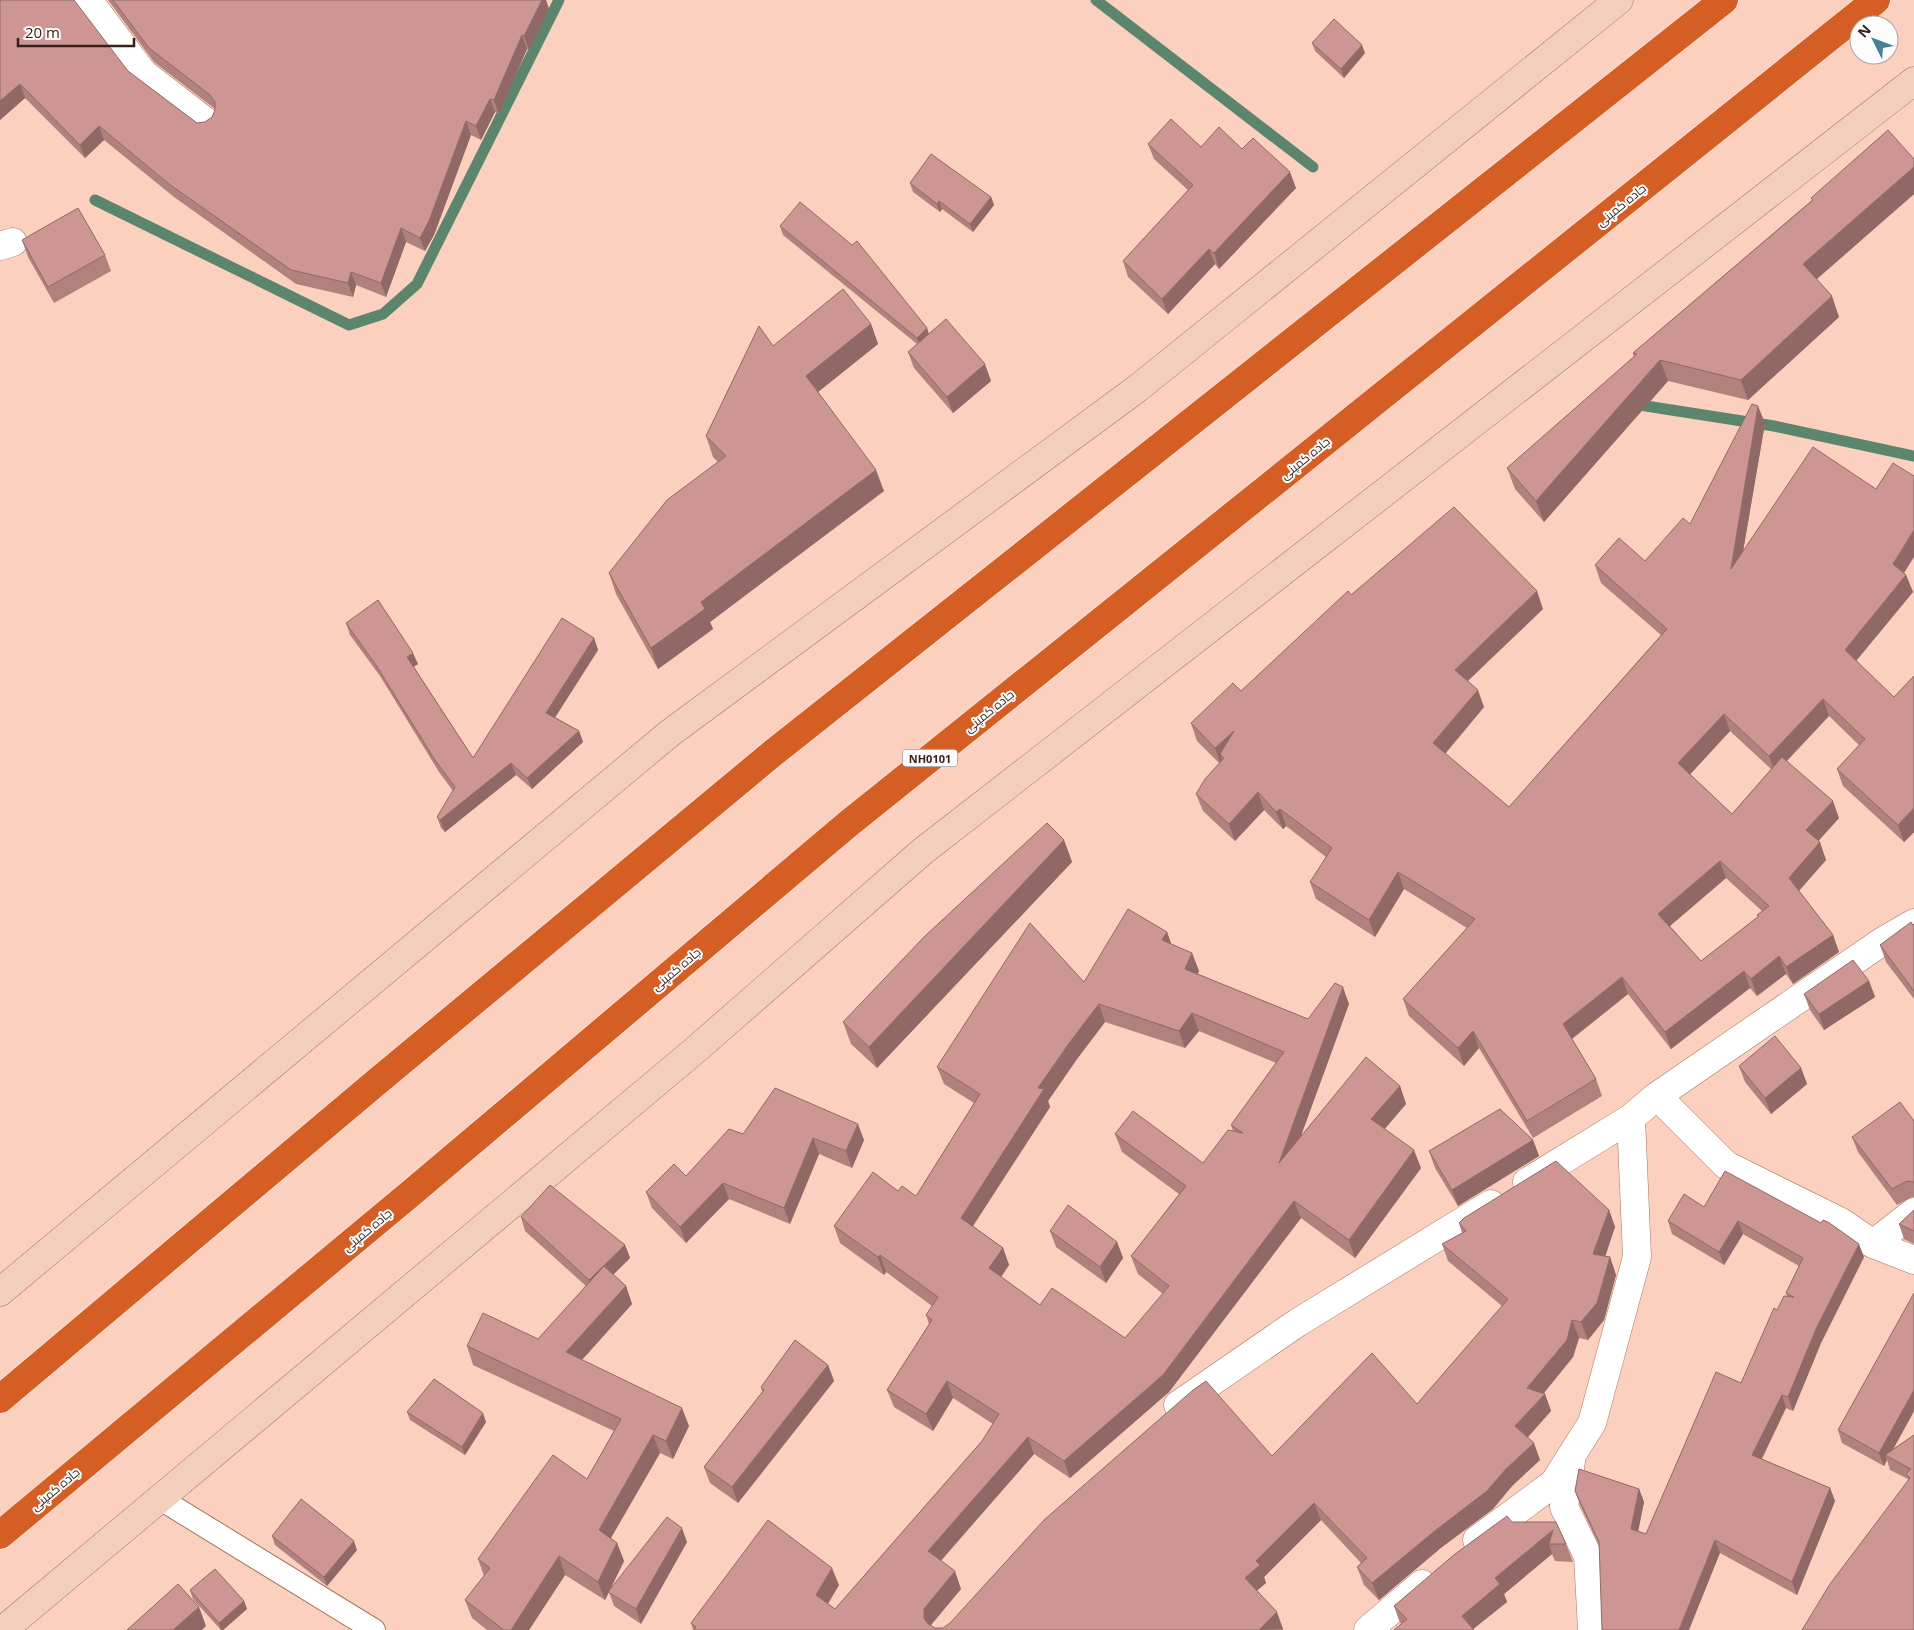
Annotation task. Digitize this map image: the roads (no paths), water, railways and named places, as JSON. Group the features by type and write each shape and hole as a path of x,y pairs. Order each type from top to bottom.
{"highway":[{"path":"0,1399 379,1080 773,754 1724,0"},
{"name":"جاده کمپنی","path":"0,1535 410,1194 848,824 1876,0"}],"street":[{"path":"88,0 143,73 205,120"},
{"path":"0,1292 670,734 1138,388 1619,0"},
{"path":"3,1630 685,1058 923,851 1914,81"},
{"path":"1160,1421 1190,1395 1297,1323 1631,1118 1658,1096 1883,941 1914,924"},
{"path":"1658,1096 1726,1165 1841,1222 1873,1244 1914,1260"},
{"path":"1460,1553 1554,1483 1592,1423 1637,1257 1631,1118"},
{"path":"1873,1244 1914,1212"},
{"path":"1572,1453 1564,1507 1588,1556 1592,1630"},
{"path":"1368,1630 1438,1571"}],"lane":[{"path":"159,1498 374,1630"}],"waterway":[{"path":"95,200 349,325 383,314 417,284 559,0"},
{"path":"1096,0 1313,167"},
{"path":"1633,404 1774,426 1914,456"}]}
